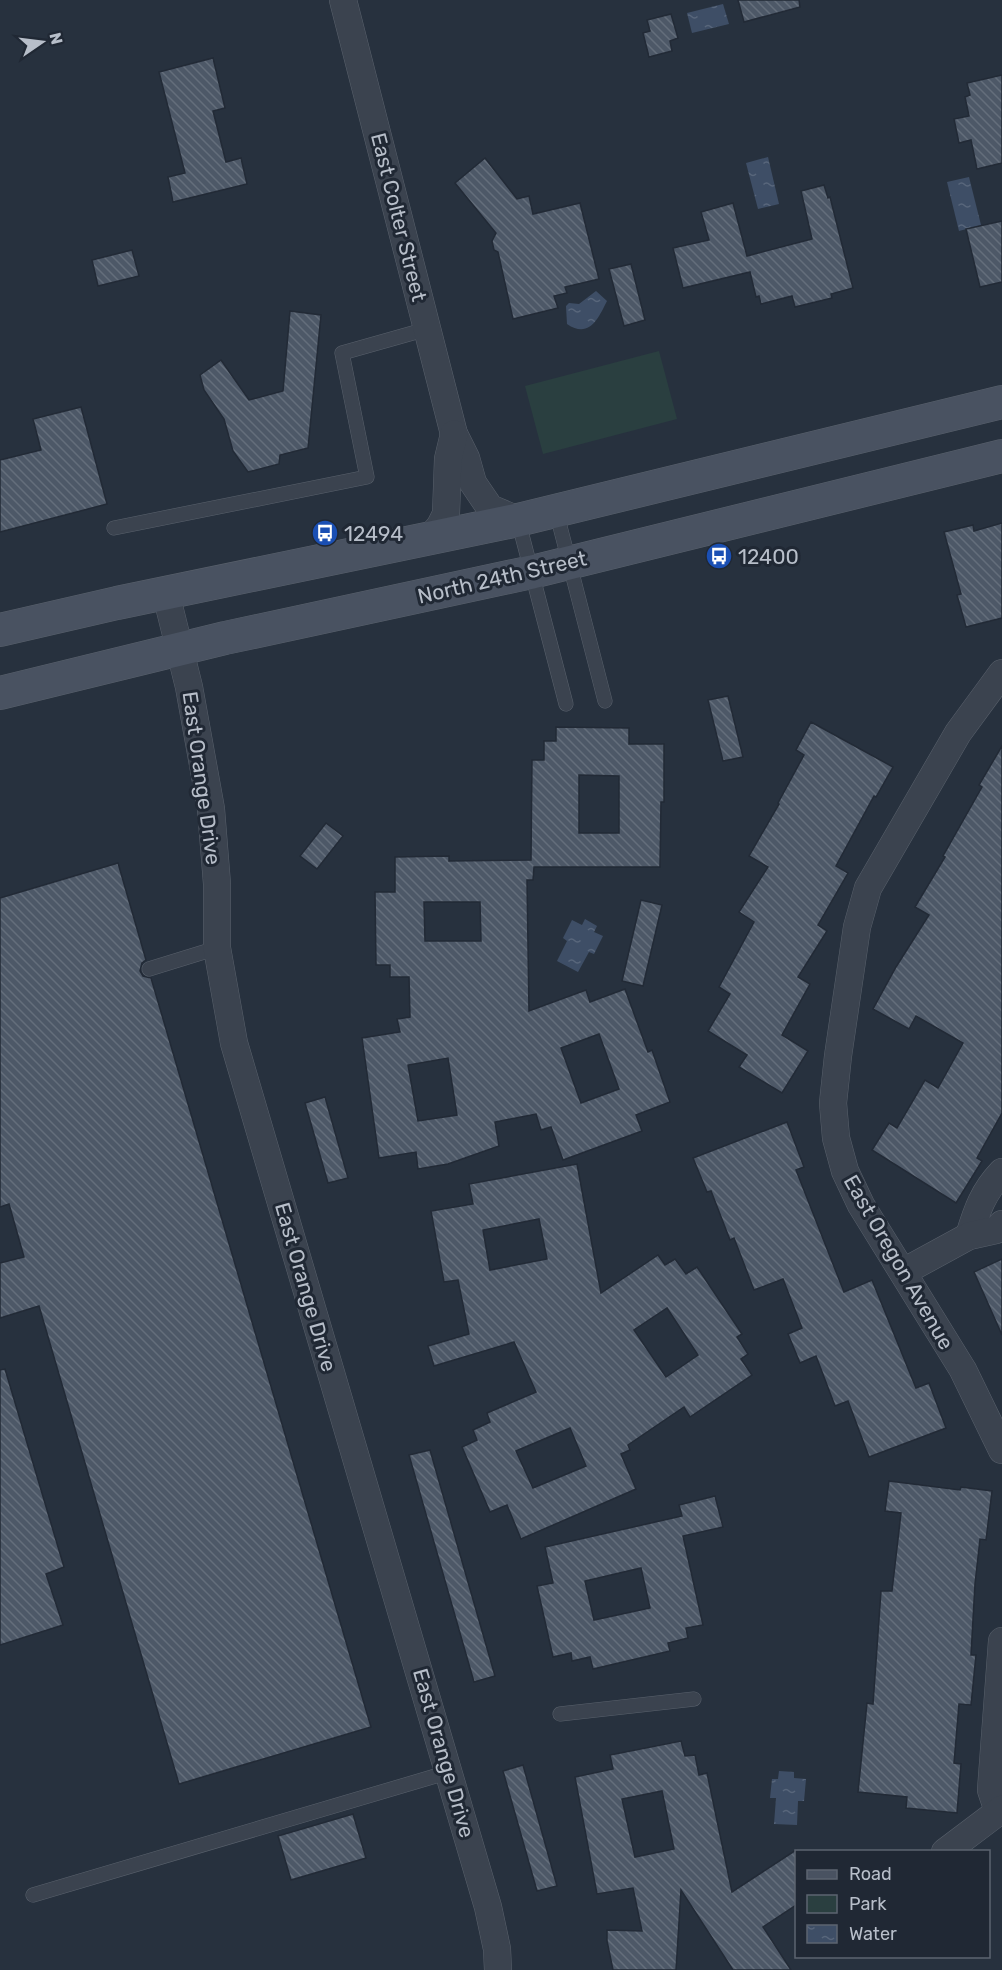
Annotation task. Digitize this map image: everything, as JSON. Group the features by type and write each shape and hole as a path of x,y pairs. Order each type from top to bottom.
{"main road":[{"path":"0,630 518,520 1002,402"},
{"name":"North 24th Street","path":"0,693 180,648 532,572 1002,456"},
{"path":"0,671 127,645 180,648"}],"street":[{"name":"East Colter Street","path":"344,0 454,434 466,459 473,483 490,508 518,520"},
{"name":"East Colter Street","path":"430,538 446,514 448,459 454,434"},
{"name":"East Orange Drive","path":"166,594 180,648 211,809 217,884 217,948 234,1043 488,1907 497,1949 498,1970"},
{"name":"East Oregon Avenue","path":"1002,673 958,733 868,888 857,927 833,1103 836,1138 845,1171 861,1205 963,1370 1002,1450"},
{"path":"969,1236 977,1209 988,1188 1002,1172"},
{"path":"903,1272 969,1236 996,1230 1002,1224"},
{"path":"946,1850 1000,1810 991,1791 1000,1712 1002,1641"}],"lane":[{"path":"114,528 367,477 342,353 427,329"},
{"path":"556,511 605,701"},
{"path":"518,520 566,704"},
{"path":"149,969 217,948"},
{"path":"560,1714 694,1699"},
{"path":"33,1895 449,1772"}],"green space":[{"path":"659,351 677,419 543,454 525,386"}],"water":[{"path":"723,4 729,24 692,33 687,13"},
{"path":"768,157 779,204 758,209 746,163"},
{"path":"969,177 981,225 959,231 947,182"},
{"path":"596,291 607,301 592,325 581,329 567,324 566,306 569,303 579,304"},
{"path":"585,919 597,926 594,932 603,936 594,954 589,952 578,972 557,961 567,941 563,938 572,920 582,925"},
{"path":"779,1771 794,1772 794,1778 806,1779 804,1801 798,1801 797,1825 774,1824 776,1798 770,1798 772,1779 778,1779"}],"building":[{"path":"738,0 799,0 800,7 744,22"},
{"path":"671,14 678,38 670,41 672,51 649,57 643,33 650,31 647,20"},
{"path":"213,58 225,108 213,111 226,162 241,158 247,184 173,202 168,177 185,173 159,72"},
{"path":"1002,75 1002,163 977,169 971,140 959,143 954,119 969,116 965,97 970,95 967,83"},
{"path":"485,158 517,199 529,196 533,214 580,203 599,279 565,287 567,293 554,296 558,308 513,319 498,252 494,250 492,241 496,233 455,183"},
{"path":"824,185 828,198 830,197 853,288 831,294 832,298 795,307 792,296 761,304 759,296 756,297 750,272 683,288 673,248 709,240 701,212 733,203 747,256 812,239 801,191"},
{"path":"1002,221 1002,282 980,287 966,229"},
{"path":"132,250 139,276 98,286 92,260"},
{"path":"631,264 645,320 624,326 609,269"},
{"path":"290,311 321,315 308,448 280,455 279,464 248,472 233,451 224,419 204,390 200,375 221,360 249,400 283,391"},
{"path":"81,407 107,504 0,532 0,460 41,450 33,419"},
{"path":"1002,523 1002,618 966,627 957,595 961,594 944,532 973,525 974,531"},
{"path":"728,696 743,757 723,761 708,700"},
{"path":"811,722 893,767 876,797 874,796 836,866 848,873 818,925 827,931 798,977 810,984 782,1035 808,1051 782,1093 739,1067 747,1055 708,1031 730,994 719,987 754,922 739,912 768,867 749,856 804,755 796,750"},
{"path":"556,727 629,728 629,744 664,744 664,802 661,802 660,867 534,867 533,880 527,880 529,1011 586,990 590,1002 625,989 648,1052 652,1050 670,1102 636,1115 642,1131 563,1160 551,1127 541,1130 536,1114 495,1122 499,1146 448,1164 418,1169 416,1152 379,1158 362,1038 400,1032 397,1019 410,1017 409,977 390,977 390,965 376,965 375,892 395,892 395,857 449,856 449,861 531,860 532,760 544,760 544,741 556,741","holes":["579,775 619,776 619,833 579,833","424,902 480,902 481,941 425,941","599,1034 619,1089 581,1103 561,1048","448,1058 457,1115 418,1121 408,1065"]},
{"path":"1002,746 1002,1113 977,1158 982,1161 956,1203 872,1150 889,1123 897,1128 925,1080 938,1088 963,1043 916,1016 909,1029 873,1009 929,915 915,907 945,857 943,856 982,787 979,785"},
{"path":"326,823 343,836 317,869 300,856"},
{"path":"118,863 146,960 142,963 140,971 143,976 151,978 371,1727 179,1784 39,1306 0,1318 0,1263 24,1257 9,1204 0,1207 0,898"},
{"path":"641,900 662,905 643,986 622,981"},
{"path":"325,1097 348,1178 328,1183 305,1103"},
{"path":"787,1122 804,1167 796,1170 844,1292 872,1280 916,1388 929,1383 946,1428 869,1457 848,1401 835,1406 816,1356 800,1363 788,1334 802,1328 783,1279 754,1290 734,1238 730,1240 711,1191 707,1192 693,1158"},
{"path":"577,1164 601,1293 658,1255 665,1265 675,1259 686,1274 697,1267 742,1334 737,1337 748,1354 741,1359 752,1375 690,1417 684,1407 628,1445 630,1450 621,1454 636,1489 521,1539 507,1505 490,1512 462,1447 477,1440 473,1430 490,1422 487,1413 536,1392 514,1342 434,1366 428,1346 469,1334 458,1280 444,1282 431,1211 473,1204 469,1184","holes":["539,1219 547,1259 490,1270 483,1230","667,1308 698,1355 666,1377 634,1330","570,1428 586,1466 533,1488 516,1451"]},
{"path":"1002,1259 1002,1335 974,1272"},
{"path":"5,1369 64,1567 46,1574 63,1625 0,1645 0,1370"},
{"path":"430,1450 495,1676 474,1682 409,1455"},
{"path":"889,1481 960,1490 961,1487 992,1491 986,1540 980,1539 975,1584 971,1655 976,1655 971,1705 959,1704 954,1763 961,1764 957,1813 906,1808 907,1797 858,1792 867,1703 873,1704 881,1591 892,1591 901,1513 885,1511"},
{"path":"715,1496 723,1527 683,1536 703,1625 686,1628 688,1638 668,1643 670,1651 593,1669 590,1657 572,1661 571,1653 553,1657 537,1586 553,1583 545,1547 682,1516 679,1505","holes":["641,1568 650,1608 594,1620 585,1581"]},
{"path":"681,1741 685,1756 695,1755 699,1775 707,1773 732,1892 795,1851 795,1906 763,1927 791,1970 733,1970 681,1890 676,1970 613,1970 607,1930 642,1931 633,1888 597,1894 575,1777 613,1769 610,1755","holes":["662,1791 674,1849 635,1857 622,1799"]},
{"path":"523,1765 557,1886 537,1891 503,1771"},
{"path":"353,1814 366,1858 291,1880 278,1836"}],"place":[{"name":"12494","path":"325,533"},
{"name":"12400","path":"719,556"}]}
